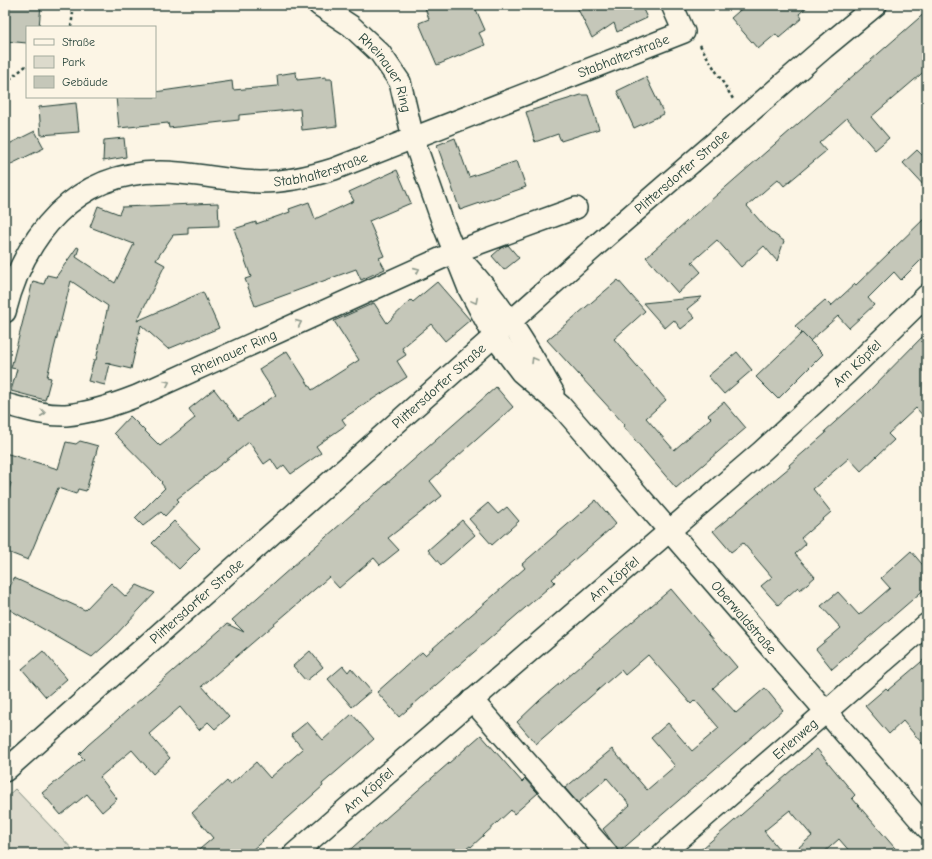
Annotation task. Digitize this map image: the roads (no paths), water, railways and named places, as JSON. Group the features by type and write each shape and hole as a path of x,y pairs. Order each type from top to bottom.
{"street":[{"name":"Rheinauer Ring","path":"319,5 351,26 380,53 400,82 412,138 469,289 494,336"},
{"name":"Stabhalterstraße","path":"5,312 17,273 28,251 41,232 54,217 71,202 93,189 114,180 136,174 160,172 259,182 287,181 334,169 684,32 672,5"},
{"name":"Plittersdorfer Straße","path":"5,771 744,116 876,5"},
{"name":"Rheinauer Ring","path":"5,404 38,412 64,415 88,412 112,406 455,252 576,208"},
{"name":"Rheinauer Ring","path":"455,252 488,289 511,321"},
{"name":"Am Köpfel","path":"294,854 761,452 846,374 927,295"},
{"name":"Oberwaldstraße","path":"511,321 561,406"},
{"name":"Oberwaldstraße","path":"494,336 522,372 561,406 927,828"},
{"name":"Erlenweg","path":"662,854 927,624"},
{"path":"472,700 607,854"}]}
